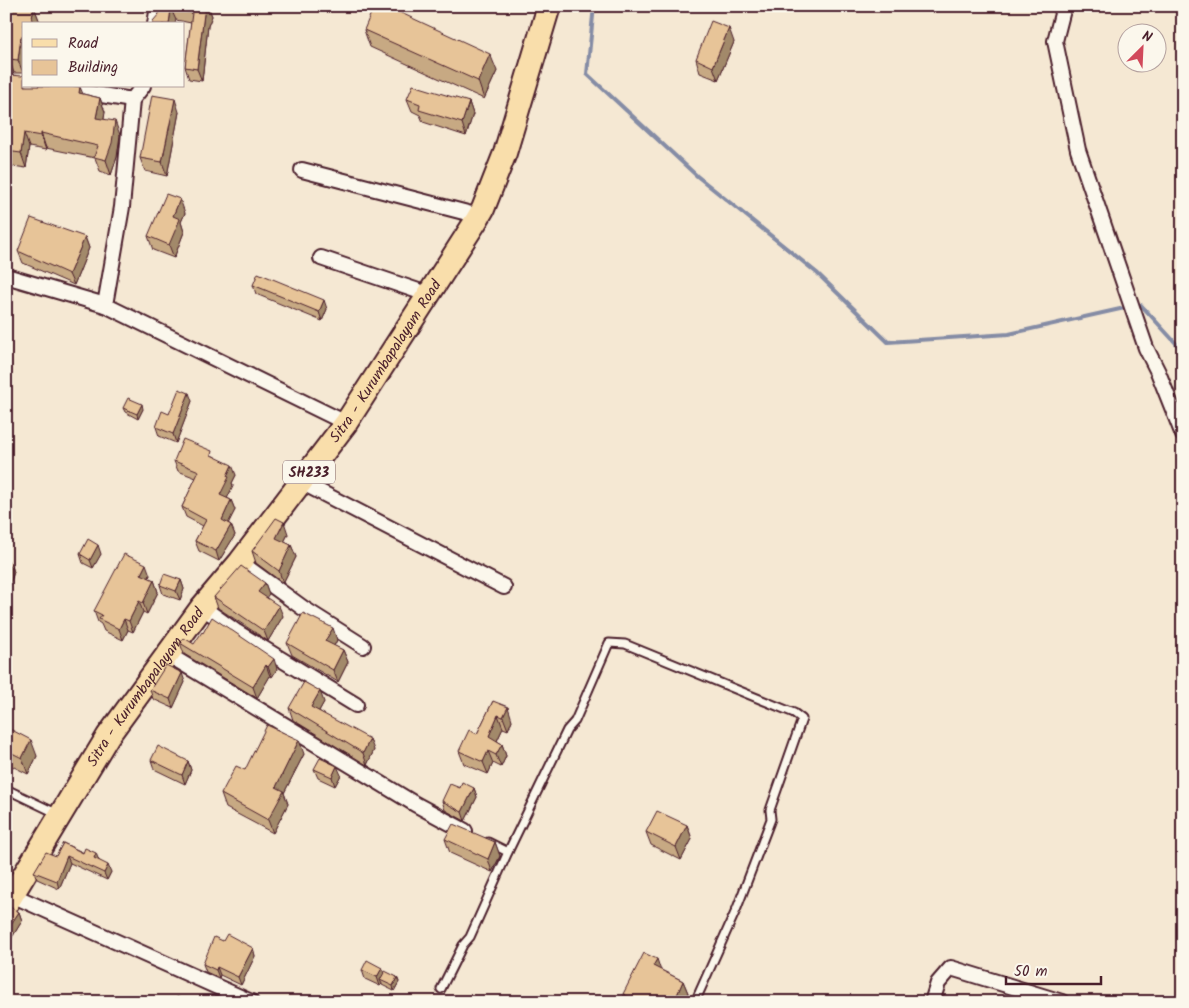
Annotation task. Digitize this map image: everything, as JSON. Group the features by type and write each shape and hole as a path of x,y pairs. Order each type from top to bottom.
{"main road":[{"name":"Sitra - Kurumbapalayam Road","path":"10,893 108,736 169,655 202,607 240,562 346,423 479,216 505,153 549,6"}],"street":[{"path":"155,22 158,6"},
{"path":"1064,6 1055,42 1078,150 1146,348 1158,372 1183,435"},
{"path":"59,88 132,100"},
{"path":"105,305 122,207 132,100 141,88"},
{"path":"302,170 479,216"},
{"path":"321,258 430,294"},
{"path":"6,276 105,305 346,423"},
{"path":"301,482 504,587"},
{"path":"240,562 303,608 363,646"},
{"path":"202,607 235,631 356,705"},
{"path":"169,655 415,804 469,833"},
{"path":"10,893 251,1002"},
{"path":"932,1002 938,983 951,968 1062,1002"}],"lane":[{"path":"441,988 463,945 470,937 508,852 567,730 575,721 609,643 625,644 794,713 802,719 770,810 771,819 737,908 695,1002"},
{"path":"6,789 60,815"},
{"path":"482,839 508,852"}],"building":[{"path":"6,6 34,7 31,22 22,22 22,37 18,60 9,59 6,62"},
{"path":"160,6 207,6 204,14 197,69 185,67 192,13 171,9 169,22 153,22 159,14"},
{"path":"374,6 386,6 490,54 478,81 364,30"},
{"path":"711,21 729,28 713,67 696,59"},
{"path":"6,71 11,75 22,76 22,88 80,88 79,93 100,98 96,118 115,121 112,143 106,160 94,157 98,146 41,133 41,136 24,133 21,153 6,151"},
{"path":"413,85 469,102 462,123 419,110 420,104 407,99"},
{"path":"152,95 175,99 162,162 140,158"},
{"path":"166,194 180,199 173,216 180,219 169,245 148,236"},
{"path":"31,218 85,237 69,274 18,251"},
{"path":"258,273 324,300 319,312 253,285"},
{"path":"179,389 189,393 173,434 156,427 162,411 169,414"},
{"path":"128,398 142,404 137,414 123,408"},
{"path":"183,439 212,451 211,455 232,465 227,476 229,477 220,495 231,500 222,520 231,525 216,551 195,541 206,520 182,507 199,471 174,461"},
{"path":"276,518 284,522 276,538 291,545 279,571 252,551"},
{"path":"88,539 98,545 90,560 80,554"},
{"path":"124,554 146,564 141,574 154,580 143,603 139,601 129,621 124,619 119,629 99,619 102,615 94,611"},
{"path":"6,561 11,563 6,576"},
{"path":"241,566 265,583 258,592 279,606 264,631 214,597"},
{"path":"164,574 181,580 176,591 160,585"},
{"path":"303,613 333,628 325,641 343,650 333,670 287,643"},
{"path":"212,617 274,659 268,667 266,665 253,687 180,643 184,638 194,644"},
{"path":"166,665 182,673 170,699 150,690"},
{"path":"304,682 320,691 311,707 370,739 363,753 289,708"},
{"path":"493,701 508,707 503,717 498,715 489,736 502,744 496,755 488,751 483,762 459,751 469,730 477,734"},
{"path":"267,725 299,740 276,787 284,791 268,820 221,794 236,766 245,770"},
{"path":"6,727 31,740 22,758 6,750"},
{"path":"158,746 188,761 182,775 151,760"},
{"path":"320,758 337,766 332,777 314,769"},
{"path":"462,782 474,788 462,812 442,801 450,784 460,788"},
{"path":"657,811 687,825 676,847 646,832"},
{"path":"453,824 495,842 488,859 445,839"},
{"path":"63,843 83,853 85,848 96,853 94,858 108,865 104,873 67,856 57,881 34,872 46,852 56,856"},
{"path":"10,907 19,912 6,930 6,908"},
{"path":"227,934 253,948 238,977 217,967 216,970 203,964 214,937 223,941"},
{"path":"644,953 657,959 653,966 683,981 674,1002 640,1002 623,994"},
{"path":"367,960 382,968 377,977 362,970"},
{"path":"385,971 397,977 393,986 380,980"},
{"path":"83,997 92,1002 80,1002"},
{"path":"177,997 187,1002 175,1002"}],"waterway":[{"path":"594,6 587,74 697,176 817,273 888,342 1009,334 1129,307"},
{"path":"1136,306 1141,305 1183,351"}]}
